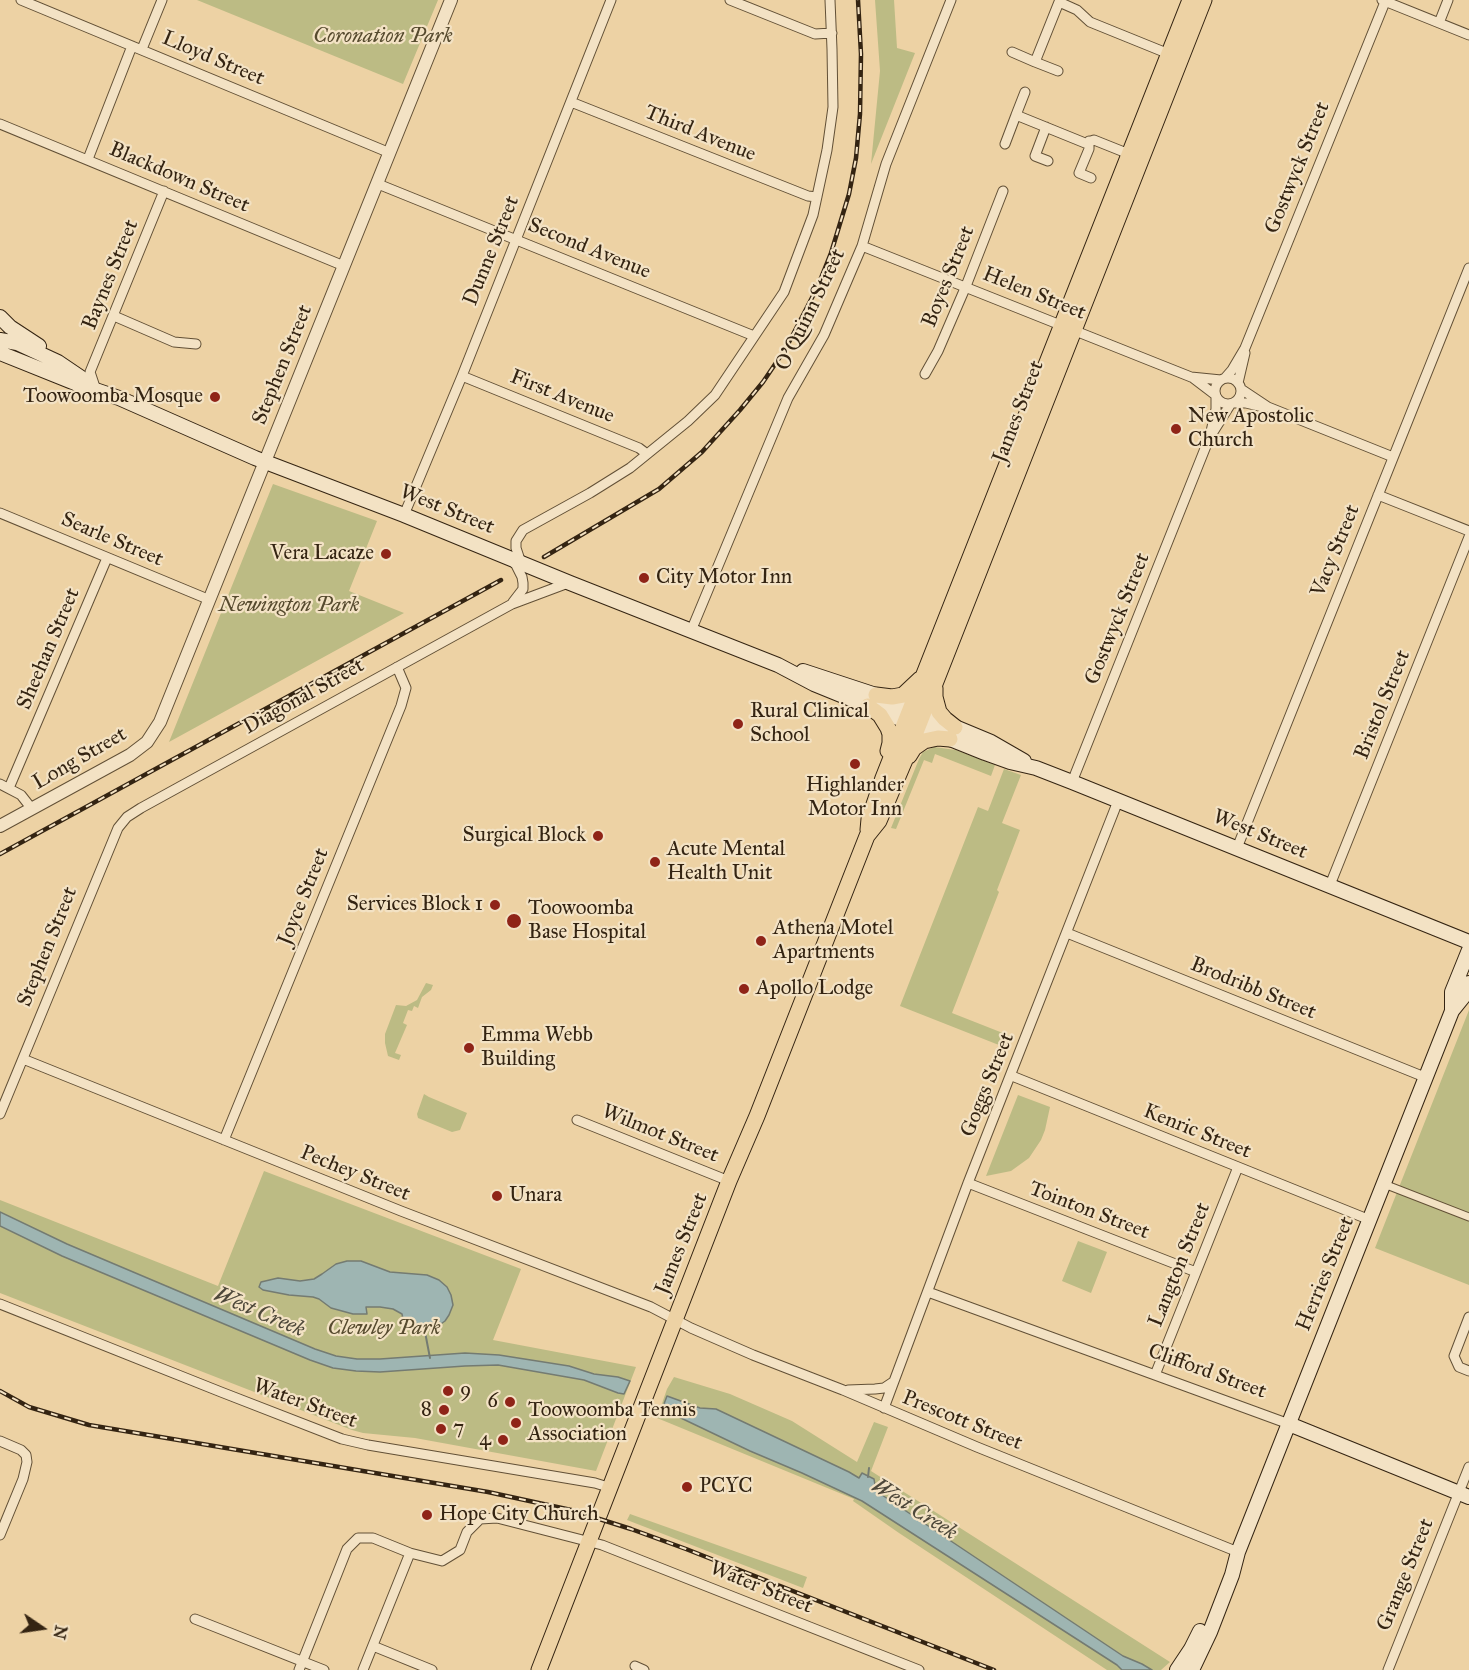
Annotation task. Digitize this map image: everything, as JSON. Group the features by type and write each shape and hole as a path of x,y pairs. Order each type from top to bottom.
{"highway":[{"name":"James Street","path":"1068,328 1129,154 1190,0"},
{"name":"James Street","path":"539,1670 729,1181 757,1116 867,836 869,819 883,778 914,718 1068,328 1204,0"},
{"path":"883,778 890,734 885,721 872,701 903,695 930,678 938,708 953,733 924,741 914,748 905,760"},
{"name":"James Street","path":"867,836 879,821 905,760 914,718"}],"main road":[{"path":"0,317 10,327 41,347 74,377"},
{"path":"1,342 17,344 58,362"},
{"path":"1,342 18,355 74,377"},
{"name":"West Street","path":"74,377 266,462 778,665 813,674 872,701 953,733 1010,762 1036,768 1072,782 1469,942"},
{"name":"Herries Street","path":"1452,1011 1452,992 1469,950"},
{"name":"Herries Street","path":"1192,1670 1210,1632 1232,1575 1238,1552 1452,1011 1464,996 1469,983"},
{"name":"Clifford Street","path":"1289,1424 1463,1495"},
{"name":"Herries Street","path":"1177,1670 1191,1650 1225,1571 1238,1552"}],"street":[{"name":"Lloyd Street","path":"21,0 390,153"},
{"path":"142,50 162,0"},
{"name":"Stephen Street","path":"147,742 160,722 210,600 451,0"},
{"name":"Dunne Street","path":"404,515 462,376 611,0"},
{"path":"730,0 815,34 832,33"},
{"path":"512,604 522,589 523,583 516,565 516,541 524,530 630,468 688,421 715,395 784,292 813,215 827,150 833,107 830,0"},
{"name":"O'Quinn Street","path":"692,631 788,398 824,335 862,246 886,164 951,0"},
{"path":"1439,22 1448,0"},
{"path":"1383,1 1469,34"},
{"name":"Gostwyck Street","path":"1239,386 1245,348 1383,1"},
{"path":"1035,62 1059,2 1077,10 1090,22 1169,54"},
{"path":"88,159 132,46"},
{"path":"1012,52 1058,71"},
{"path":"1005,144 1025,92"},
{"name":"Third Avenue","path":"571,102 808,196 817,197"},
{"path":"1016,114 1085,143 1094,140 1129,154"},
{"name":"Blackdown Street","path":"0,123 344,266"},
{"path":"1046,127 1035,156 1048,161"},
{"path":"1089,141 1089,149 1079,173 1091,178"},
{"name":"Second Avenue","path":"378,184 754,336"},
{"name":"Baynes Street","path":"90,372 164,191"},
{"name":"Boyes Street","path":"925,374 938,351 966,286 1003,191"},
{"name":"Helen Street","path":"862,246 1191,377 1215,396"},
{"name":"Vacy Street","path":"1237,848 1469,268"},
{"path":"114,316 174,342 196,344"},
{"name":"Gostwyck Street","path":"1223,379 1245,348"},
{"path":"74,377 90,372 99,389"},
{"name":"First Avenue","path":"462,376 639,448 647,454"},
{"name":"Helen Street","path":"1191,377 1223,379"},
{"path":"1268,407 1234,380 1223,379 1215,386 1215,396 1222,404 1246,403 1268,407 1393,457"},
{"path":"1232,404 1240,397 1239,386"},
{"name":"Gostwyck Street","path":"1072,782 1210,436 1216,409 1215,396"},
{"name":"Gostwyck Street","path":"1210,436 1232,404"},
{"path":"1378,495 1469,531"},
{"path":"0,525 2,513"},
{"name":"Searle Street","path":"2,513 210,600"},
{"name":"Bristol Street","path":"1330,885 1469,537"},
{"name":"Sheehan Street","path":"5,786 107,558"},
{"name":"Diagonal Street","path":"118,828 141,808 512,604 568,583"},
{"name":"Joyce Street","path":"224,1140 401,706 406,688 397,667"},
{"name":"Long Street","path":"0,826 130,755 147,742"},
{"path":"5,786 21,795 32,809"},
{"name":"Goggs Street","path":"884,1408 968,1184 1118,801"},
{"name":"Stephen Street","path":"0,1114 118,828"},
{"name":"Brodribb Street","path":"1067,933 1427,1078"},
{"name":"Pechey Street","path":"23,1059 412,1216 651,1306 675,1319"},
{"name":"Kenric Street","path":"1012,1076 1370,1220"},
{"name":"Wilmot Street","path":"576,1120 729,1181"},
{"name":"Langton Street","path":"1155,1375 1238,1167"},
{"name":"Tointon Street","path":"968,1184 1196,1272"},
{"path":"1384,1184 1469,1217"},
{"name":"Clifford Street","path":"928,1292 1289,1424"},
{"name":"Water Street","path":"0,1304 342,1439 595,1483 611,1488"},
{"path":"1469,1317 1454,1356 1460,1366 1469,1371"},
{"name":"Prescott Street","path":"675,1319 753,1355 1238,1552"},
{"path":"843,1390 884,1388 893,1382"},
{"path":"0,1441 21,1450 27,1459 27,1466 0,1535"},
{"name":"Grange Street","path":"1388,1670 1463,1495 1463,1483 1469,1467"},
{"name":"Water Street","path":"410,1553 442,1561 460,1550 467,1532 480,1519 497,1518 602,1545 919,1670"},
{"path":"301,1666 347,1549 358,1538 373,1538 410,1553 363,1670"},
{"path":"195,1619 301,1666 324,1670"},
{"path":"373,1646 432,1670"},
{"path":"635,1666 645,1670"}],"green space":[{"name":"Coronation Park","path":"197,0 438,0 403,84"},
{"path":"875,0 894,0 897,48 915,53 871,164 880,71"},
{"name":"Newington Park","path":"273,484 377,521 349,591 404,613 169,742"},
{"path":"934,747 956,750 995,765 991,776 935,754 932,763 924,760 896,829 891,828 919,759 923,752"},
{"path":"1004,769 1021,775 1002,823 1020,830 997,890 999,892 952,1013 1013,1037 1009,1049 900,1006 978,807 988,811"},
{"path":"426,983 433,985 431,990 422,997 418,1008 414,1006 412,1011 408,1010 403,1023 407,1025 395,1053 401,1055 399,1060 388,1056 385,1034 396,1005 406,1006 417,1000"},
{"path":"1469,1010 1469,1285 1375,1248"},
{"path":"424,1094 467,1113 460,1130 452,1132 418,1118 417,1114"},
{"path":"1018,1095 1050,1107 1045,1130 1029,1158 1011,1171 986,1176"},
{"name":"Clewley Park","path":"264,1171 521,1269 493,1340 636,1367 596,1471 415,1438 352,1430 0,1293 0,1200 218,1286"},
{"path":"1078,1241 1107,1252 1091,1293 1062,1281"},
{"path":"674,1377 730,1394 792,1421 857,1462 874,1422 888,1427 871,1471 1170,1662 1161,1670 1107,1670 899,1533 853,1501 854,1499 657,1418 667,1389"},
{"path":"630,1514 807,1577 803,1588 627,1520"}],"water":[{"path":"0,1212 67,1244 336,1356 380,1359 465,1353 499,1355 569,1366 630,1381 624,1394 584,1380 498,1365 380,1372 333,1368 62,1256 0,1226"},
{"path":"361,1261 390,1272 427,1275 439,1280 447,1287 451,1295 453,1305 449,1315 438,1326 421,1328 403,1319 402,1314 393,1309 366,1307 367,1314 353,1314 331,1308 313,1297 289,1295 263,1290 259,1287 261,1282 278,1278 300,1281 314,1279 336,1264"},
{"path":"667,1396 700,1408 716,1409 859,1478 862,1473 874,1479 876,1491 1123,1656 1152,1670 1122,1670 862,1501 662,1409"}],"waterway":[{"path":"425,1332 430,1358"},
{"name":"West Creek","path":"868,1477 869,1468"}],"railway":[{"path":"544,557 659,489 702,452 763,382 786,348 817,288 831,253 849,194 856,158 860,114 861,54 858,0"},
{"path":"0,854 501,580"},
{"path":"0,1391 29,1407 89,1425 488,1492 571,1510 686,1549 994,1670"}],"place":[{"name":"Toowoomba Mosque","path":"215,397"},
{"name":"New Apostolic Church","path":"1176,429"},
{"name":"Vera Lacaze","path":"386,554"},
{"name":"City Motor Inn","path":"644,578"},
{"name":"Rural Clinical School","path":"738,724"},
{"name":"Highlander Motor Inn","path":"855,764"},
{"name":"Surgical Block","path":"598,836"},
{"name":"Acute Mental Health Unit","path":"655,862"},
{"name":"Services Block 1","path":"495,905"},
{"name":"Toowoomba Base Hospital","path":"514,921"},
{"name":"Athena Motel Apartments","path":"761,941"},
{"name":"Apollo Lodge","path":"744,989"},
{"name":"Emma Webb Building","path":"469,1048"},
{"name":"Unara","path":"497,1196"},
{"name":"9","path":"448,1391"},
{"name":"6","path":"510,1402"},
{"name":"8","path":"444,1410"},
{"name":"Toowoomba Tennis Association","path":"516,1423"},
{"name":"7","path":"441,1429"},
{"name":"4","path":"503,1440"},
{"name":"PCYC","path":"687,1487"},
{"name":"Hope City Church","path":"427,1515"}]}
